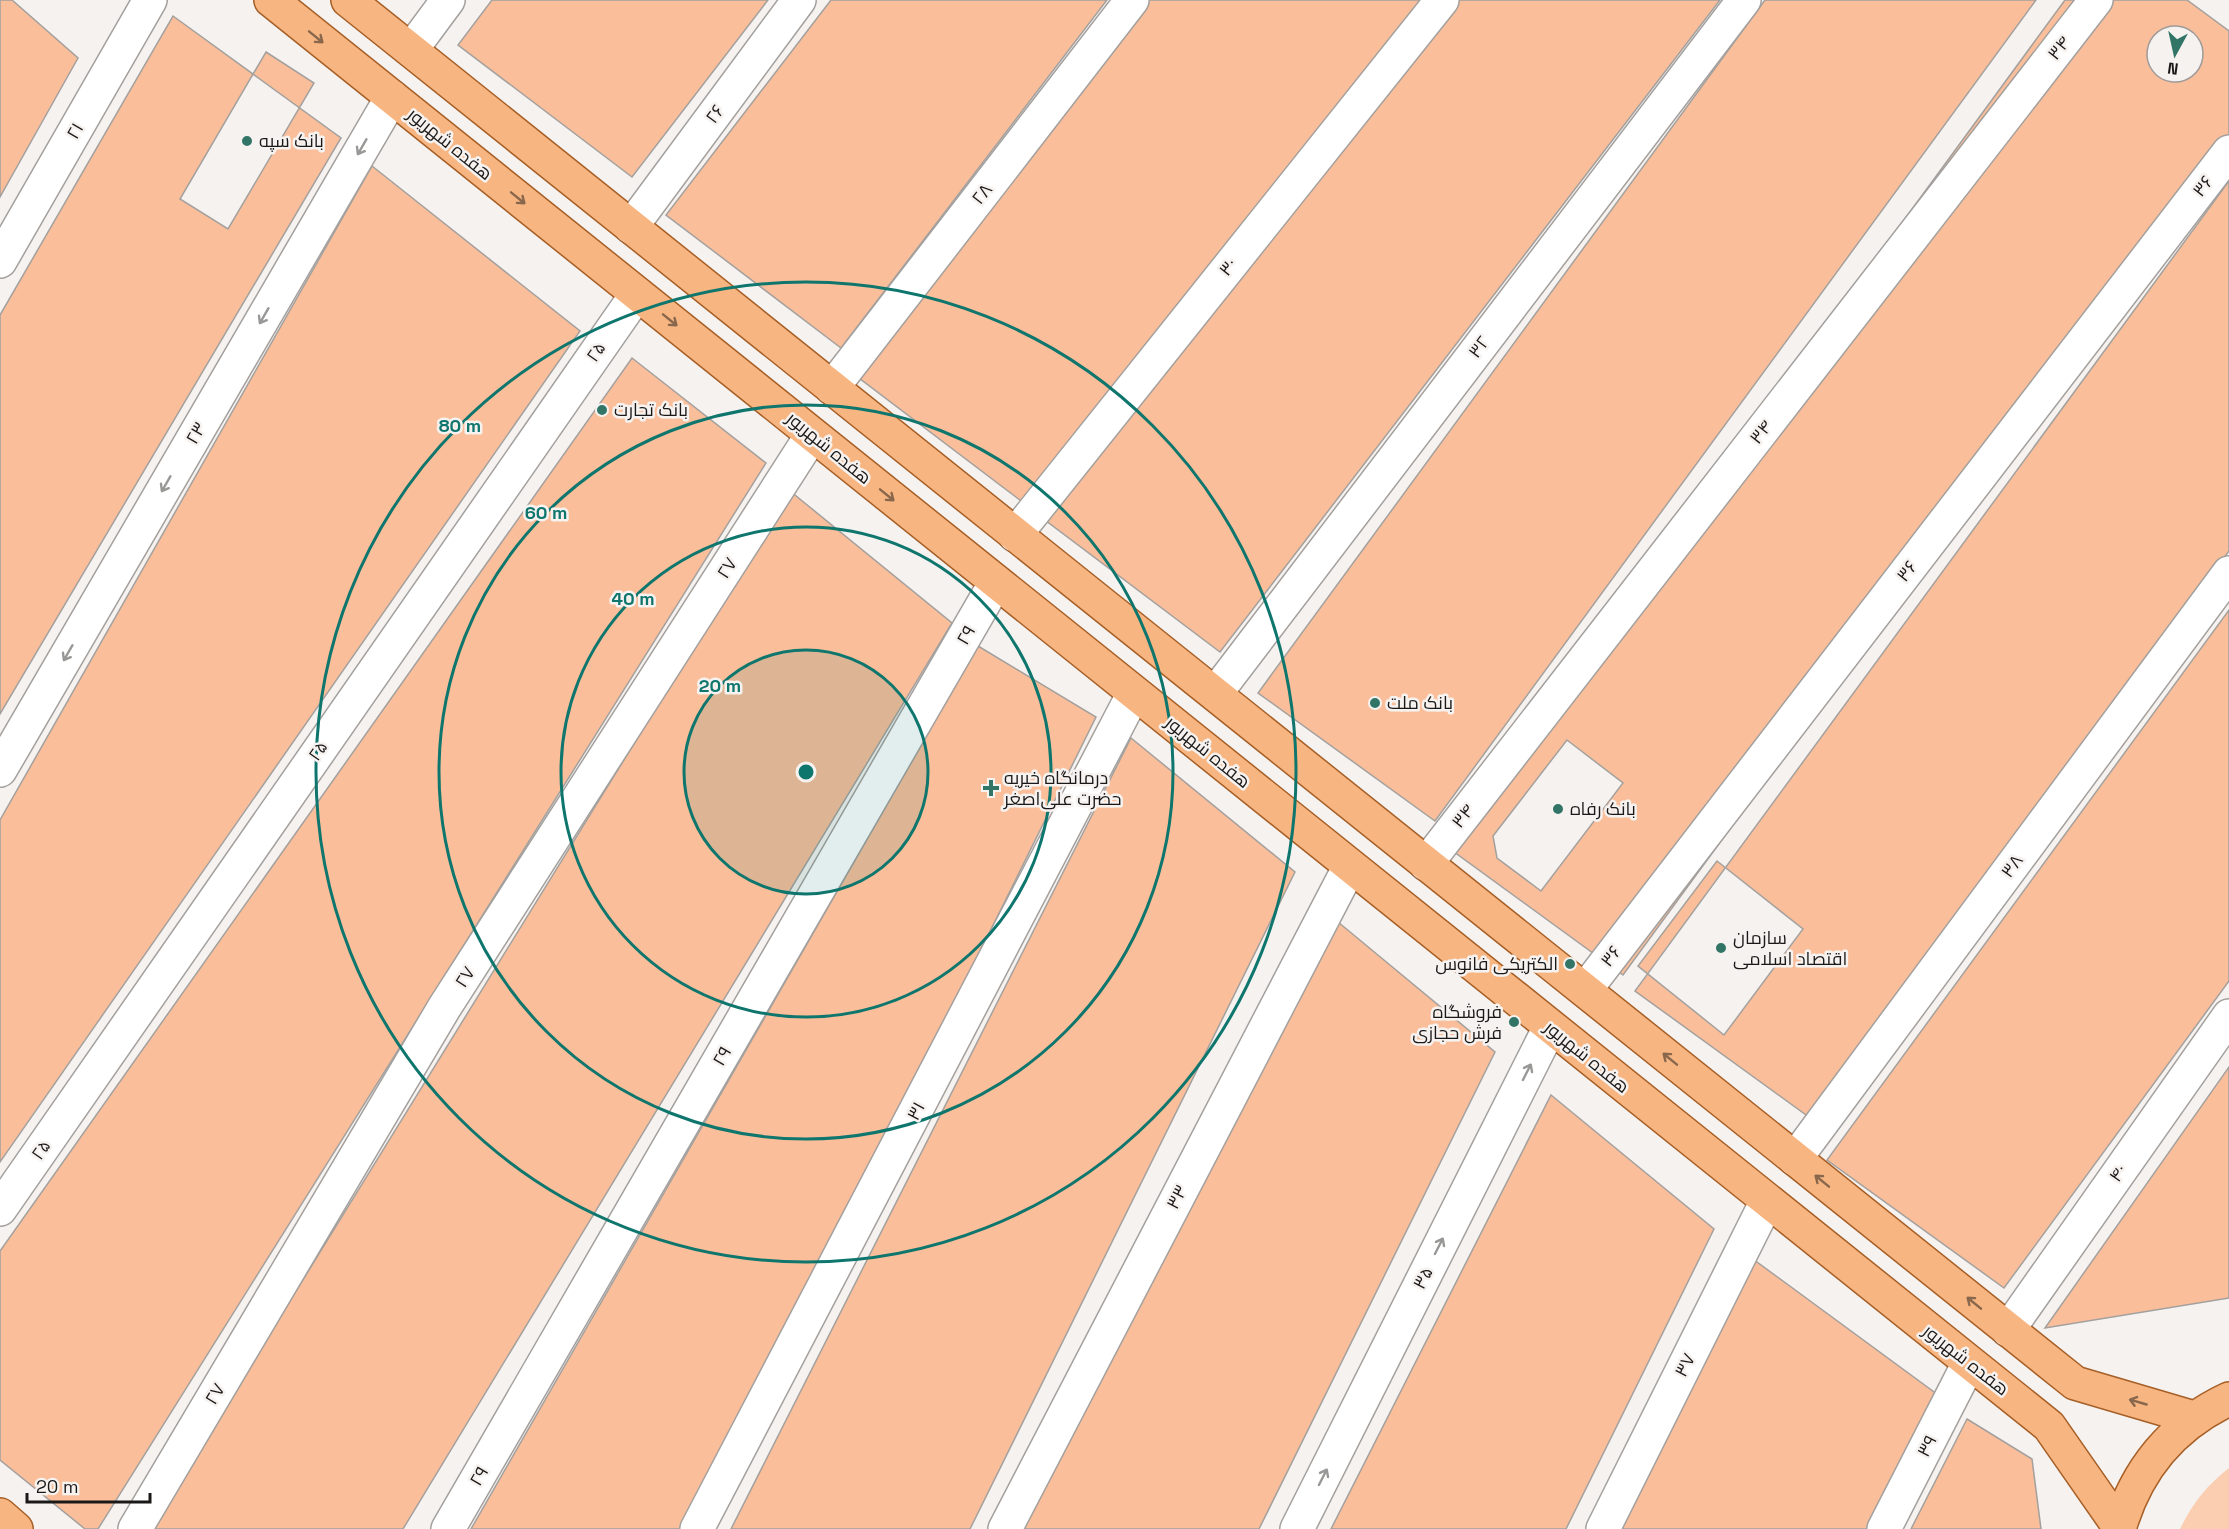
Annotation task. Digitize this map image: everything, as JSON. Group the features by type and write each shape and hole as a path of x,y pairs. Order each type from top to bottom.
{"main road":[{"name":"هفده شهریور","path":"271,0 2049,1426 2120,1529"},
{"path":"348,0 2075,1383 2194,1418"},
{"path":"2120,1529 2132,1492 2142,1474 2165,1444 2194,1418 2229,1399"},
{"path":"0,1515 15,1529"}],"street":[{"name":"۲۱","path":"0,261 150,0"},
{"path":"411,50 448,0"},
{"name":"۲۶","path":"631,227 799,0"},
{"name":"۲۸","path":"832,388 1132,0"},
{"name":"۳۰","path":"1015,535 1442,0"},
{"name":"۳۲","path":"1215,694 1744,0"},
{"name":"۳۴","path":"1426,864 2096,0"},
{"name":"۲۳","path":"0,770 392,97"},
{"name":"۳۶","path":"1585,990 2229,152"},
{"name":"۲۵","path":"0,1209 637,294"},
{"name":"۲۷","path":"135,1529 444,1008 812,435"},
{"name":"۳۸","path":"1796,1159 2229,573"},
{"name":"۲۹","path":"448,1529 996,582"},
{"name":"۳۱","path":"697,1529 1134,693"},
{"name":"۳۳","path":"1005,1529 1350,866"},
{"name":"۴۰","path":"2008,1330 2229,1016"},
{"name":"۳۵","path":"1297,1529 1550,1027"},
{"name":"۳۷","path":"1603,1529 1767,1201"},
{"name":"۳۹","path":"1884,1529 1969,1362"}],"shaded area":[{"path":"2229,1468 2229,1529 2180,1529 2201,1496"}],"building":[{"path":"0,0 12,0 78,58 0,197"},
{"path":"492,0 768,0 632,177 458,45"},
{"path":"831,0 1107,0 841,348 666,215"},
{"path":"1148,0 1424,0 1033,510 859,378"},
{"path":"1444,0 1720,0 1220,652 1045,520"},
{"path":"1765,0 2036,0 1435,821 1258,693"},
{"path":"2065,0 2187,0 2229,31 2229,147 1623,975 1446,846"},
{"path":"173,16 341,138 0,714 0,315"},
{"name":"بانک سپه","path":"266,52 314,83 228,229 180,199"},
{"path":"372,166 580,331 0,1162 0,820"},
{"path":"2229,181 2229,551 1813,1120 1635,991"},
{"path":"632,358 766,463 98,1529 85,1529 0,1460 0,1251"},
{"path":"790,491 952,623 403,1529 149,1529"},
{"path":"2229,610 2229,981 2004,1288 1827,1160"},
{"path":"978,646 1096,717 695,1529 471,1529"},
{"path":"1131,738 1295,872 970,1529 731,1529"},
{"name":"بانک رفاه","path":"1567,740 1623,783 1541,891 1497,858 1493,836"},
{"name":"سازمان اقتصاد اسلامی","path":"1717,861 1803,929 1724,1035 1638,966"},
{"path":"1332,917 1495,1052 1259,1529 1022,1529"},
{"path":"2229,1067 2229,1298 2045,1328"},
{"path":"1551,1095 1714,1229 1566,1529 1331,1529"},
{"path":"1742,1251 1949,1403 1881,1529 1610,1529"},
{"path":"1967,1419 2032,1459 2041,1529 1911,1529"}],"place":[{"name":"بانک سپه","path":"247,141"},
{"name":"بانک تجارت","path":"602,410"},
{"name":"بانک ملت","path":"1375,703"},
{"name":"درمانگاه خیریه حضرت علی‌اصغر","path":"991,788"},
{"name":"بانک رفاه","path":"1558,809"},
{"name":"سازمان اقتصاد اسلامی","path":"1721,948"},
{"name":"الکتریکی فانوس","path":"1570,964"},
{"name":"فروشگاه فرش حجازی","path":"1514,1022"}]}
